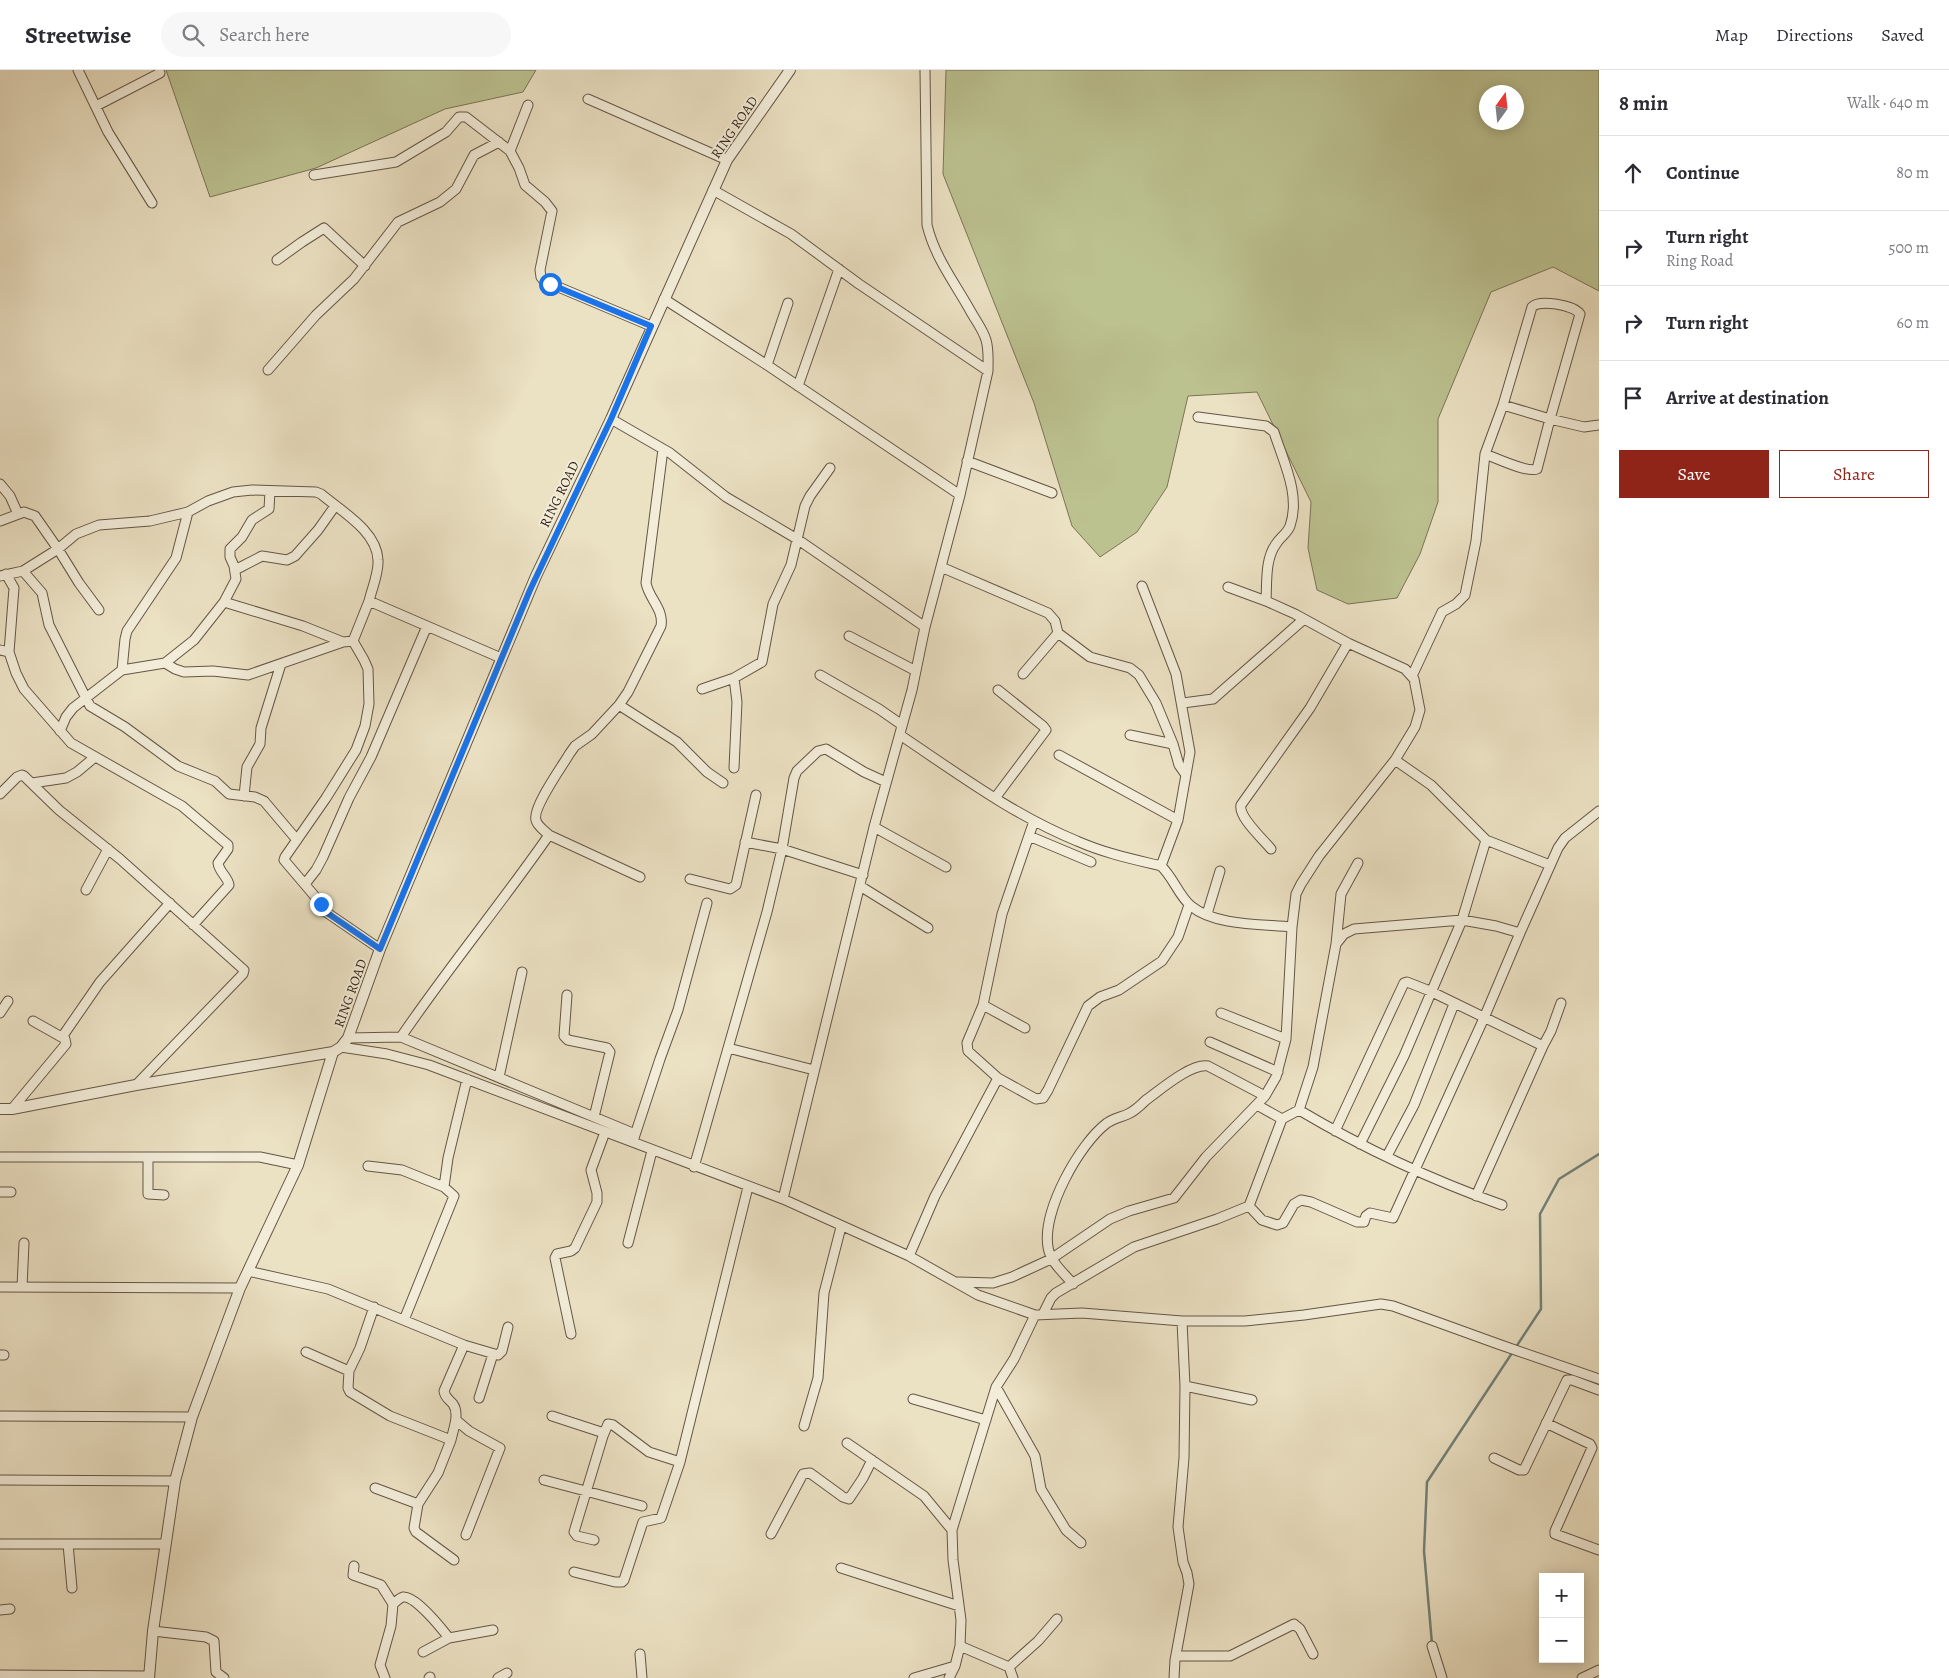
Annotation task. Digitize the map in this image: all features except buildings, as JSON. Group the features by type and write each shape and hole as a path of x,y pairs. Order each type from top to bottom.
{"street":[{"path":"78,70 108,132 152,203"},
{"name":"RING ROAD","path":"337,1050 348,1038 380,949 500,658 553,539 611,419 713,190 727,160 790,70"},
{"path":"783,1199 874,828 912,690 925,627 960,494 988,371 985,337 944,269 926,225 925,70"},
{"path":"96,106 160,72"},
{"path":"588,99 727,160"},
{"path":"510,151 528,105"},
{"path":"314,175 396,162 446,132 461,116 466,117 510,151 525,185 545,202 552,211 540,270 541,277 550,284 651,326"},
{"path":"268,370 316,315 334,300 365,266 398,222 440,202 456,189 474,155 499,142"},
{"path":"713,190 791,234 988,371"},
{"path":"277,260 324,228 365,266"},
{"path":"798,386 839,269"},
{"path":"664,299 767,365 960,494"},
{"path":"767,365 788,303"},
{"path":"1412,676 1442,612 1456,604 1465,595 1476,541 1485,454 1503,406 1532,307 1538,303 1561,305 1577,310 1580,316 1537,469 1535,471 1524,468 1485,454"},
{"path":"1503,406 1584,427 1599,425"},
{"path":"1198,417 1266,426 1274,432 1292,488 1294,511 1288,532 1276,544 1271,553 1267,572 1266,600"},
{"path":"611,419 663,450 726,497 797,539 925,627"},
{"path":"640,876 549,835 536,823 535,819 542,797 575,746 592,734 619,705 632,684 661,626 662,614 646,583 663,450"},
{"path":"967,461 1052,493"},
{"path":"702,689 734,678 762,662 773,604 788,572 807,500 830,468"},
{"path":"0,484 10,496 18,514"},
{"path":"60,731 66,717 73,708 86,700 122,670 165,663 194,640 235,585 235,570 230,557 230,549 242,537 252,520 269,509 270,491"},
{"path":"165,663 184,672 213,671 241,675 253,674 348,642 369,602 378,566 377,551 366,531 316,492 233,492 208,501 188,512 150,521 99,524 76,534 24,571 3,575 14,588 5,651 24,688 71,743 182,806 228,845 227,851 218,863 219,869 229,882 229,885 193,926"},
{"path":"235,570 262,556 287,560 295,556 318,530 335,506"},
{"path":"0,520 28,512 34,516 100,610"},
{"path":"122,670 127,631 176,558 188,512"},
{"path":"941,567 1048,613 1055,621 1058,633 1090,657 1130,668 1140,675 1156,703 1173,744 1179,765 1186,775"},
{"path":"24,571 42,593 49,625 90,706 125,726 178,766 215,781 229,794 255,797 264,801 297,840"},
{"path":"1142,586 1176,674 1190,752 1178,820 1161,866"},
{"path":"954,1282 998,1282 1052,1259 1110,1219 1129,1211 1174,1198 1206,1157 1265,1096 1278,1072 1286,1039 1292,927 1296,894 1300,884 1395,760 1415,727 1420,706 1416,684 1412,676 1405,669 1348,643 1266,600 1228,588"},
{"path":"224,602 348,642 364,660 368,669 369,704 365,726 356,750 285,857 285,862 318,900 323,910 380,949"},
{"path":"369,602 500,658"},
{"path":"1182,703 1213,699 1304,619"},
{"path":"305,884 320,863 349,798 371,757 427,626"},
{"path":"1023,674 1058,633"},
{"path":"849,636 916,671"},
{"path":"1271,849 1242,816 1240,805 1310,708 1348,643"},
{"path":"244,796 248,767 260,744 261,728 281,664"},
{"path":"820,674 902,725"},
{"path":"734,678 737,702 734,768"},
{"path":"995,798 1046,730 998,690"},
{"path":"619,705 677,742 707,772 724,782"},
{"path":"900,735 995,798 1034,821 1101,851 1161,866 1169,873 1190,905 1207,914 1229,921 1292,927"},
{"path":"1130,735 1173,744"},
{"path":"694,1166 767,912 782,849 796,772 818,751 823,749 830,750 864,772 886,782"},
{"path":"1059,755 1178,820"},
{"path":"32,783 66,778 77,772 95,757"},
{"path":"1395,760 1432,785 1486,840 1550,865"},
{"path":"0,794 19,775 24,776 59,810 108,849 244,970 243,974 136,1085"},
{"path":"690,879 730,889 734,888 756,796"},
{"path":"1249,1206 1262,1220 1277,1225 1283,1223 1294,1204 1301,1200 1311,1202 1357,1222 1364,1222 1366,1216 1370,1214 1393,1218 1484,1018 1558,848 1565,838 1599,811"},
{"path":"1034,821 1002,914 983,1005 967,1039 967,1049 998,1078 1036,1099 1043,1098 1088,1006 1093,1001 1119,990 1162,961 1178,937 1190,905"},
{"path":"874,828 946,867"},
{"path":"401,1037 435,988 516,882 549,835"},
{"path":"1029,836 1091,862"},
{"path":"1360,1144 1404,1056 1430,991 1462,920 1486,840"},
{"path":"745,842 782,849 863,875"},
{"path":"86,890 108,849"},
{"path":"948,1678 955,1666 960,1646 959,1606 951,1544 952,1530 996,1386 1014,1359 1039,1314 1051,1298 1134,1247 1249,1206 1282,1119 1299,1110 1313,1067 1336,944 1341,894 1358,863"},
{"path":"1207,914 1220,871"},
{"path":"860,886 928,928"},
{"path":"634,1139 678,1010 707,903"},
{"path":"62,1037 100,982 170,904"},
{"path":"1336,944 1344,934 1354,929 1462,920 1520,932"},
{"path":"500,1077 522,972"},
{"path":"1335,1131 1403,984 1407,982 1430,991 1543,1046"},
{"path":"567,995 564,1036 568,1040 607,1048 610,1052 594,1117"},
{"path":"0,1013 8,1001"},
{"path":"1476,1196 1551,1031 1561,1003"},
{"path":"1387,1156 1414,1104 1454,1004"},
{"path":"983,1005 1026,1028"},
{"path":"1221,1013 1286,1039"},
{"path":"12,1109 67,1041 33,1021"},
{"path":"348,1038 401,1037 594,1117 652,1151 783,1199 841,1227 909,1256 978,1294 1039,1314 1082,1313 1182,1321 1245,1321 1304,1315 1373,1304 1392,1306 1595,1377"},
{"path":"1210,1042 1278,1072"},
{"path":"728,1048 814,1070"},
{"path":"0,1109 12,1109 337,1050 387,1054 429,1065 605,1132 634,1139"},
{"path":"0,1675 149,1677 153,1631 175,1481 192,1418 240,1288 298,1165 337,1050"},
{"path":"1074,1284 1052,1259 1048,1246 1050,1212 1069,1170 1107,1123 1129,1114 1167,1085 1203,1065 1265,1096"},
{"path":"909,1256 935,1196 998,1078"},
{"path":"444,1187 448,1158 467,1079"},
{"path":"1257,1105 1282,1119"},
{"path":"1299,1110 1360,1144 1476,1196 1502,1205"},
{"path":"570,1334 555,1258 557,1254 574,1249 596,1205 598,1197 591,1170 605,1132"},
{"path":"628,1243 652,1151"},
{"path":"0,1157 148,1159 260,1157 298,1165"},
{"path":"148,1159 148,1194 164,1195"},
{"path":"368,1166 402,1170 444,1187 452,1192 454,1199 404,1320"},
{"path":"574,1572 622,1582 643,1522 661,1518 680,1462 748,1187"},
{"path":"0,1192 11,1192"},
{"path":"804,1426 818,1378 824,1293 841,1227"},
{"path":"22,1287 24,1243"},
{"path":"248,1271 328,1289 464,1345 493,1354 498,1355 502,1351 508,1327"},
{"path":"0,1287 240,1288"},
{"path":"374,1307 360,1348 349,1371 348,1388 350,1392 390,1416 451,1440"},
{"path":"1174,1678 1189,1584 1183,1562 1178,1527 1184,1458 1185,1386 1182,1321"},
{"path":"454,1560 414,1530 418,1504 438,1473 451,1440 456,1420 455,1408 445,1397 444,1391 464,1345"},
{"path":"306,1352 349,1371"},
{"path":"479,1398 493,1354"},
{"path":"1494,1458 1519,1470 1524,1470 1566,1380 1572,1380 1599,1390"},
{"path":"996,1386 1034,1456 1041,1489 1066,1530 1081,1543"},
{"path":"1185,1386 1252,1400"},
{"path":"913,1399 986,1420"},
{"path":"0,1416 192,1418"},
{"path":"552,1416 604,1433"},
{"path":"456,1420 468,1431 500,1448 466,1535"},
{"path":"1546,1423 1590,1444 1592,1448 1555,1534 1599,1550"},
{"path":"594,1540 576,1536 574,1532 608,1424 613,1424 649,1452 680,1462"},
{"path":"847,1443 924,1496 952,1530"},
{"path":"771,1534 802,1474 810,1473 842,1497 849,1499 872,1460"},
{"path":"0,1480 175,1481"},
{"path":"544,1480 642,1506"},
{"path":"375,1488 418,1504"},
{"path":"0,1544 165,1544"},
{"path":"68,1544 72,1588"},
{"path":"354,1566 352,1575 381,1585 393,1604 391,1626 380,1665 385,1678"},
{"path":"841,1568 959,1606"},
{"path":"393,1604 401,1598 406,1598 427,1611 449,1638"},
{"path":"0,1610 10,1609"},
{"path":"1010,1667 1038,1641 1057,1619"},
{"path":"1176,1656 1230,1656 1294,1624 1298,1626 1313,1654"},
{"path":"423,1652 449,1638 493,1630"},
{"path":"153,1631 206,1637 214,1641 216,1672 224,1678"},
{"path":"960,1646 1010,1667"},
{"path":"1432,1646 1442,1678"},
{"path":"640,1654 642,1678"},
{"path":"914,1678 955,1666"},
{"path":"1010,1667 1013,1678"},
{"path":"1582,1678 1599,1670"},
{"path":"498,1678 507,1673"}],"green space":[{"path":"166,70 536,70 523,92 445,109 316,168 210,197"},
{"path":"946,70 1599,70 1599,291 1553,267 1491,292 1438,419 1438,502 1420,554 1397,598 1348,604 1317,590 1308,548 1311,502 1257,392 1188,396 1167,487 1137,532 1100,557 1072,526 1034,403 943,174"}],"waterway":[{"path":"1432,1644 1424,1551 1427,1482 1541,1309 1540,1214 1559,1179 1599,1154"}],"route":[{"path":"321,904 323,910 380,949 500,658 553,539 611,419 651,326 550,284"}]}
